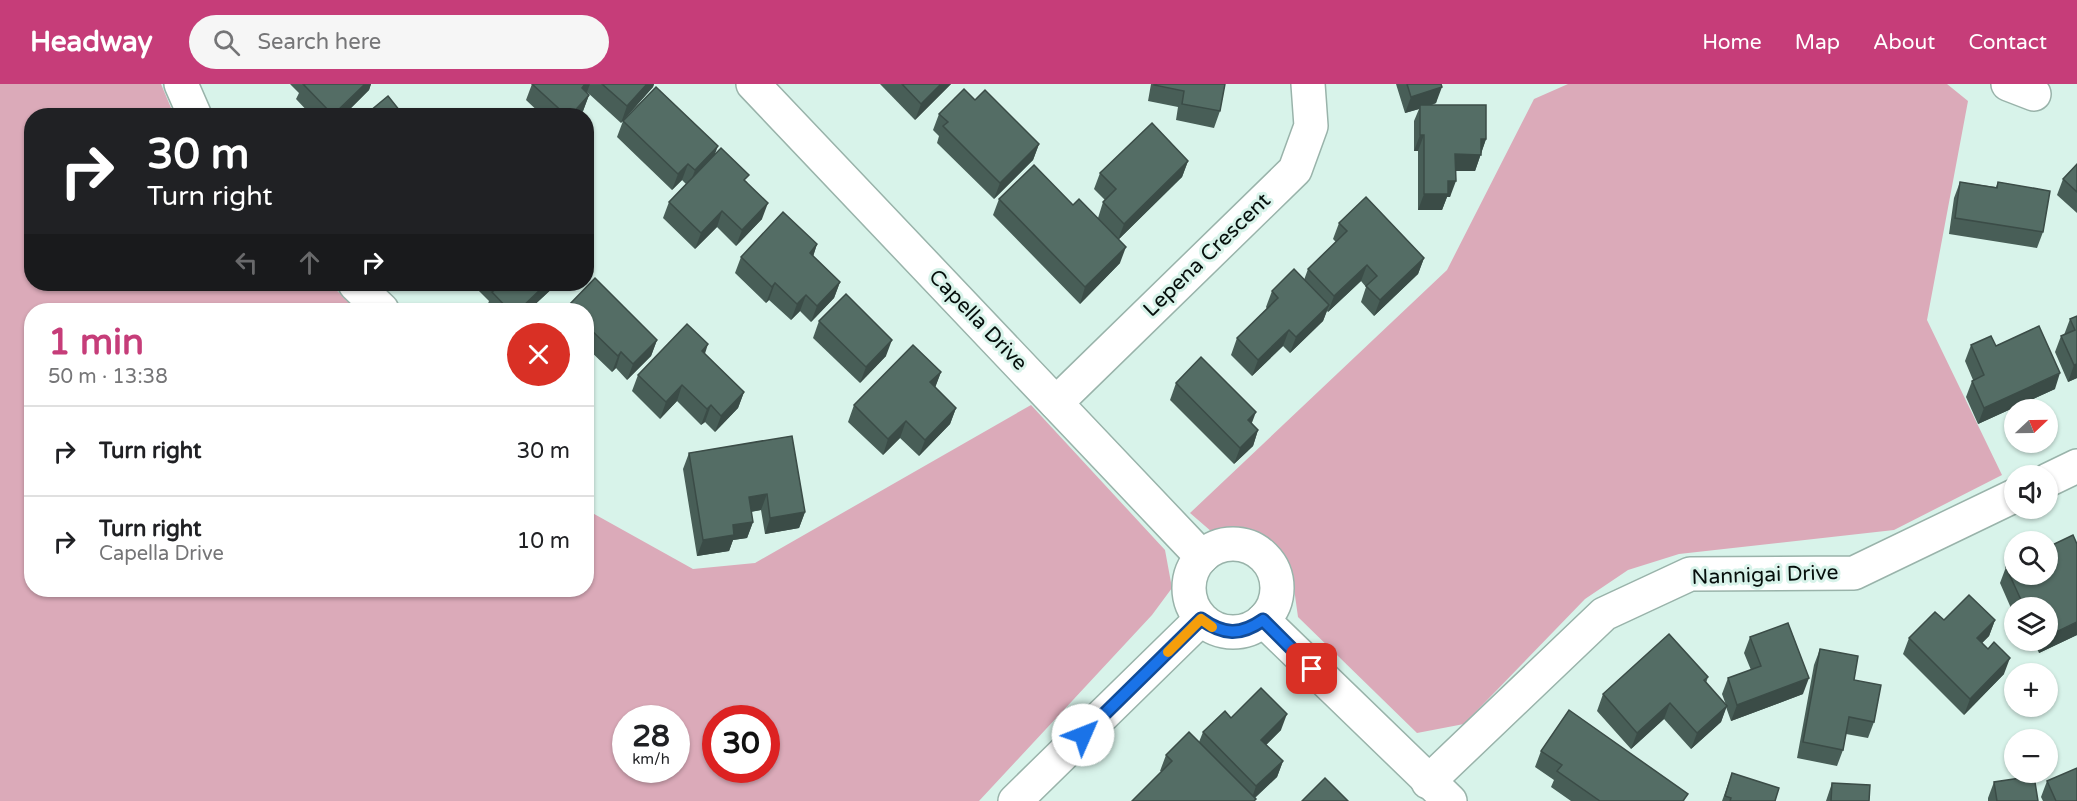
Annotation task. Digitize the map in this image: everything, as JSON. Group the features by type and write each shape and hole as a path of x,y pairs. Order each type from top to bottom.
{"street":[{"path":"181,84 192,108"},
{"name":"Capella Drive","path":"753,84 1202,557"},
{"name":"Lepena Crescent","path":"1056,403 1295,170 1311,126 1308,84"},
{"path":"362,291 375,303"},
{"path":"2058,475 2077,466"},
{"name":"Nannigai Drive","path":"1439,791 1604,614 1690,574 1854,573 2004,501"},
{"path":"1226,544 1246,546 1264,557 1272,568 1277,582 1272,609 1263,620 1252,628 1239,632 1226,632 1201,619 1193,608 1189,595 1189,581 1193,568 1202,557 1213,548 1226,544"},
{"path":"1015,801 1201,619"},
{"path":"1263,620 1439,791"}],"shaded area":[{"path":"0,84 161,84 171,108 24,108 24,291 337,291 350,303 24,303 24,597 594,597 594,514 693,569 755,563 1031,405 1165,550 1172,588 1152,615 979,801 0,801"},
{"path":"1568,84 1947,84 1968,101 1927,320 2002,475 1894,530 1679,554 1628,570 1585,599 1464,724 1417,733 1298,617 1291,567 1255,534 1212,532 1190,513 1447,270 1534,99"}],"building":[{"path":"303,84 365,84 340,108 326,108"},
{"path":"532,84 585,84 582,88 589,95 577,108 558,108"},
{"path":"602,84 647,84 627,106"},
{"path":"902,84 941,84 921,104"},
{"path":"1154,84 1225,84 1220,111 1182,104 1184,91"},
{"path":"1407,84 1441,84 1442,87 1411,97"},
{"path":"656,87 718,146 695,170 688,164 678,174 623,121"},
{"path":"964,89 975,100 985,90 1039,144 1000,183 943,126 948,122 939,114"},
{"path":"388,96 398,108 374,108"},
{"path":"1420,105 1486,105 1486,139 1481,139 1481,155 1455,154 1456,181 1448,181 1448,194 1424,194 1424,135 1420,135"},
{"path":"1152,123 1188,161 1124,224 1103,202 1116,189 1100,173"},
{"path":"721,148 749,175 744,180 768,203 742,230 722,211 701,233 669,202"},
{"path":"2077,164 2077,192 2063,179"},
{"path":"1034,165 1073,205 1079,199 1126,247 1085,287 999,199"},
{"path":"1960,182 1997,188 1998,182 2050,191 2043,232 1955,218"},
{"path":"1366,197 1424,258 1380,300 1366,286 1377,276 1367,265 1334,296 1308,269 1347,231 1339,223"},
{"path":"783,212 817,244 810,253 840,282 817,306 806,295 797,304 775,283 772,287 741,257"},
{"path":"1294,269 1329,305 1296,337 1289,330 1258,360 1237,338 1278,298 1272,291"},
{"path":"594,279 657,340 633,364 621,352 618,356 594,333 594,303 571,303 582,291 594,291"},
{"path":"539,291 526,303 502,303 492,292"},
{"path":"846,294 892,340 866,367 819,321"},
{"path":"2077,316 2077,364 2074,365 2061,336 2075,330 2070,319"},
{"path":"687,324 708,344 702,351 744,392 721,416 711,405 707,409 682,385 666,402 638,375"},
{"path":"2039,326 2060,373 1984,408 1972,381 1984,375 1971,345 1991,336 1996,346"},
{"path":"913,345 941,372 930,382 956,408 925,440 906,421 888,439 854,405"},
{"path":"1201,357 1256,412 1248,420 1258,430 1240,448 1176,383"},
{"path":"792,436 805,512 770,518 767,494 749,497 753,522 733,525 734,535 703,540 689,453"},
{"path":"2073,535 2077,544 2077,622 2058,631 2058,597 2020,597 2014,585 2058,585 2058,542"},
{"path":"1969,595 1995,620 1977,638 1988,649 1994,642 2010,658 1970,699 1909,638 1935,612 1944,620"},
{"path":"1788,623 1809,678 1737,705 1728,678 1761,666 1750,637"},
{"path":"1669,634 1708,677 1704,680 1727,706 1697,733 1670,703 1637,733 1603,694"},
{"path":"1820,649 1858,656 1854,680 1881,685 1874,722 1849,717 1843,750 1803,742"},
{"path":"1261,688 1287,714 1261,740 1283,761 1256,786 1203,732 1225,711 1231,718"},
{"path":"1569,710 1688,794 1683,801 1600,801 1557,771 1562,765 1541,751"},
{"path":"1189,732 1256,799 1254,801 1132,801 1172,761 1166,755"},
{"path":"2077,768 2077,801 2056,801 2048,783 2058,783 2058,776"},
{"path":"1732,773 1779,788 1775,801 1730,801 1731,798 1725,796"},
{"path":"1325,778 1348,801 1302,801"},
{"path":"1994,782 2035,783 2038,801 1997,801"},
{"path":"1832,783 1870,785 1869,801 1831,801"}],"slow traffic":[{"path":"1168,652 1201,619 1212,627"}],"route":[{"path":"1083,735 1201,619 1226,632 1239,632 1252,628 1263,620 1312,669"}]}
